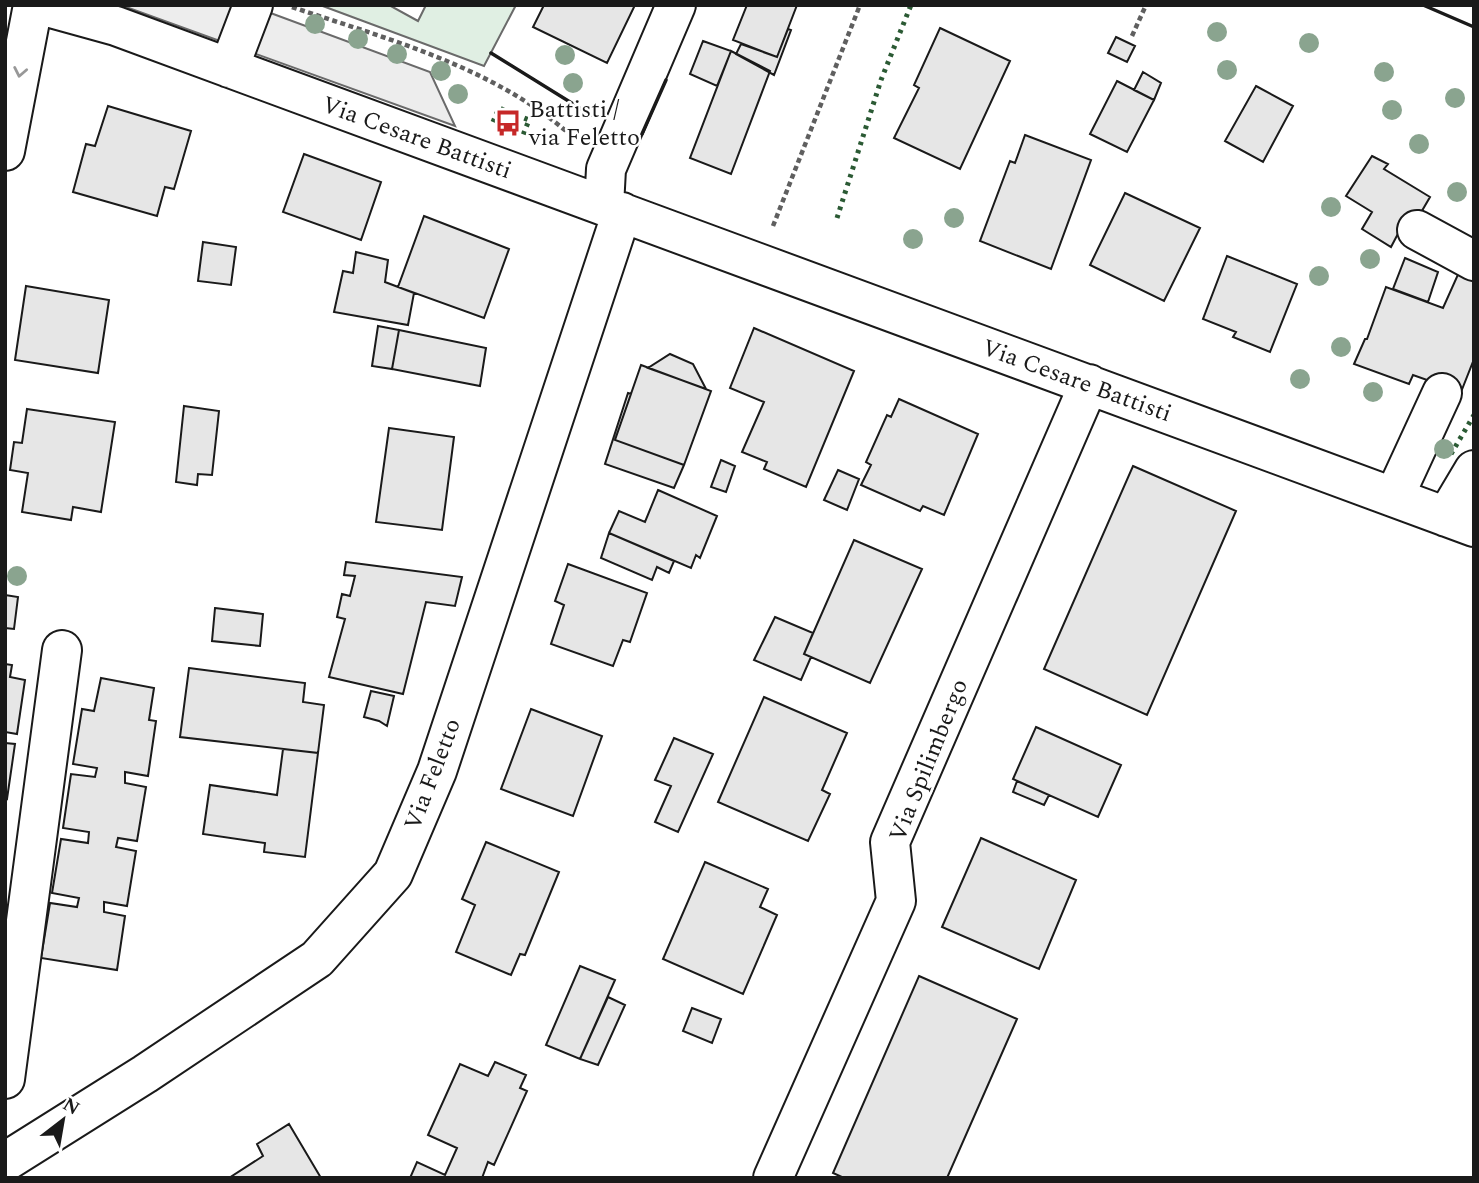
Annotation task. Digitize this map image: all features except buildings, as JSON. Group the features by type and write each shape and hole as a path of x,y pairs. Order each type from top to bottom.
{"street":[{"path":"5,151 33,5"},
{"name":"Via Cesare Battisti","path":"40,5 116,26 229,68 611,196 760,263 1460,522"},
{"path":"229,68 253,5"},
{"path":"611,196 676,5"},
{"name":"Via Feletto","path":"5,1162 145,1074 317,959 393,874 437,771 611,196"},
{"path":"1418,229 1474,261"},
{"name":"Via Spilimbergo","path":"773,1178 896,901 890,842 1089,384"},
{"path":"1394,497 1442,393"},
{"path":"1460,522 1474,470"},
{"path":"5,1079 62,650"}],"path":[{"path":"289,5 444,59 489,79 530,103 571,135 611,196"},
{"path":"760,263 860,5"},
{"path":"1132,36 1146,5"}],"green space":[{"path":"320,5 389,5 418,21 426,5 516,5 484,66"}],"shaded area":[{"path":"249,5 430,72 455,126 126,7"}],"hedge":[{"path":"837,218 881,80 911,5"},
{"path":"493,122 499,108 529,120 523,135"},
{"path":"1451,454 1474,415"}],"wall":[{"path":"1423,5 1474,27"},
{"path":"491,53 591,115"},
{"path":"642,134 666,80"}],"place":[{"name":"Battisti / via Feletto","path":"508,123"}]}
